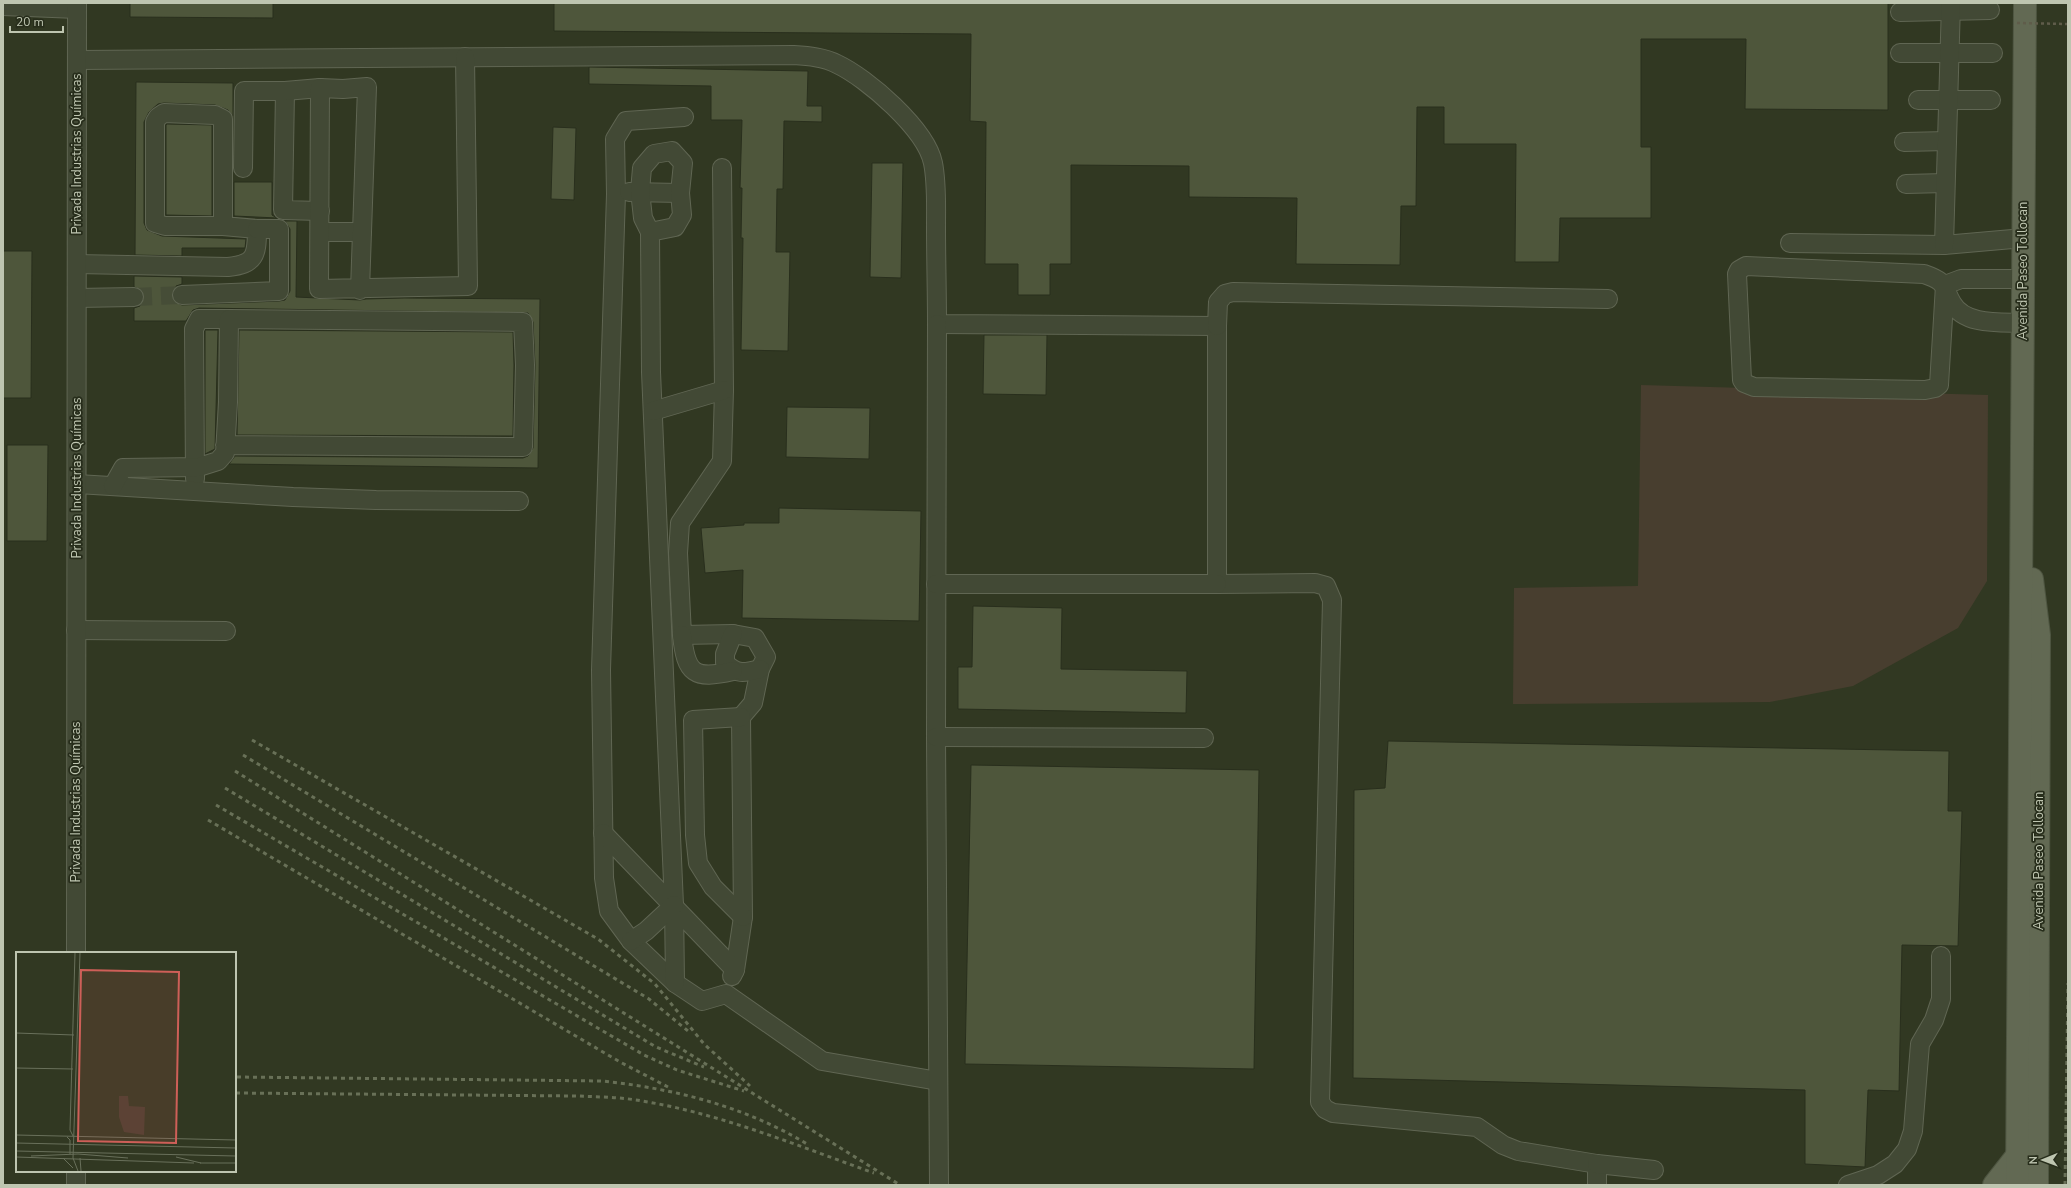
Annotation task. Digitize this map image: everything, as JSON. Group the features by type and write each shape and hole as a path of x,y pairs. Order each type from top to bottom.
{"main road":[{"name":"Avenida Paseo Tollocan","path":"2017,1185 2025,3"},
{"name":"Avenida Paseo Tollocan","path":"2021,538 2031,576 2039,635 2037,1185"},
{"path":"1994,1185 2016,1157 2034,1185"}],"street":[{"path":"3,6 77,6"},
{"name":"Privada Industrias Químicas","path":"76,952 77,6"},
{"path":"1944,245 1951,7"},
{"path":"1900,12 1951,7 1990,10"},
{"path":"1900,53 1993,53"},
{"path":"77,60 793,55 820,58 837,64 866,82 895,107 927,147 933,162 936,188 936,737 939,1185"},
{"path":"320,88 319,289 360,290 468,286 465,57"},
{"path":"244,168 244,91 285,91 320,88 343,89 367,87 360,290"},
{"path":"285,91 283,210 320,211"},
{"path":"1918,100 1991,100"},
{"path":"182,295 279,291 279,229 223,226 166,226 155,223 155,122 158,117 164,113 215,115 223,119 223,226"},
{"path":"684,117 626,121 616,139 616,194 602,670 604,878 609,911 631,941 675,983 702,1001 726,994"},
{"path":"1904,142 1947,141"},
{"path":"650,232 675,227 682,215 680,193 683,163 672,151 654,154 642,168 640,191 643,218 650,232 653,411 674,905 675,983"},
{"path":"722,168 724,390 722,461 680,523 678,553 682,635 684,653 688,666 693,671 703,675 719,674 733,670"},
{"path":"1906,184 1946,183"},
{"path":"616,194 640,191 680,193"},
{"path":"77,264 228,267 244,265 252,259 257,246 257,229"},
{"path":"320,232 362,232"},
{"path":"1790,243 1944,245 2024,238"},
{"path":"1945,285 1939,385 1935,388 1925,390 1754,387 1744,383 1737,274 1746,266 1915,272 1935,278 1945,285 1952,304 1969,318 1980,321 2023,322"},
{"path":"1945,285 1961,279 2023,279"},
{"path":"1217,584 1217,326 1218,302 1225,294 1233,292 1608,299"},
{"path":"77,298 134,297"},
{"path":"195,492 194,329 199,319 523,322 525,366 523,448 225,445"},
{"path":"113,486 123,468 199,467 218,461 225,453 228,402 229,319"},
{"path":"937,324 1217,326"},
{"path":"653,411 724,390"},
{"path":"77,484 195,492 376,500 519,501"},
{"path":"936,584 1315,583 1326,586 1332,600 1320,1102 1323,1107 1333,1113 1477,1127 1503,1145 1518,1151 1597,1164 1654,1170"},
{"path":"76,630 226,631"},
{"path":"682,635 733,634 755,638 766,657 760,670 753,704 741,717 742,917 735,970 726,994"},
{"path":"733,634 725,654 725,663 733,670 744,673 760,670"},
{"path":"666,719 693,720 741,717"},
{"path":"693,720 695,835 698,862 713,888 742,917"},
{"path":"936,737 1204,738"},
{"path":"603,833 735,970"},
{"path":"631,941 646,931 674,905"},
{"path":"1848,1185 1878,1175 1895,1164 1907,1149 1913,1131 1920,1044 1934,1020 1941,999 1941,956"},
{"path":"726,994 822,1061 938,1081"},
{"path":"1597,1164 1597,1185"},
{"path":"76,1172 76,1185"}],"path":[{"path":"2017,23 2068,24"}],"shaded area":[{"path":"1641,385 1988,395 1987,581 1958,628 1853,686 1770,702 1513,704 1514,588 1638,586"}],"building":[{"path":"130,3 273,3 273,18 130,17"},
{"path":"554,3 1888,3 1888,110 1745,109 1746,39 1641,39 1641,147 1651,147 1651,218 1560,218 1559,262 1515,262 1516,144 1444,144 1444,107 1417,107 1416,206 1401,206 1400,265 1296,264 1297,198 1189,197 1189,166 1071,165 1071,264 1050,264 1050,295 1018,295 1018,264 985,264 986,122 970,121 971,34 554,31"},
{"path":"589,67 808,71 807,106 822,106 822,122 784,121 783,189 777,189 776,252 790,252 788,351 741,350 743,238 741,238 742,188 740,188 742,120 711,120 711,86 589,84"},
{"path":"136,82 233,83 233,116 228,110 215,105 164,103 158,104 149,112 144,122 144,223 147,230 162,236 246,239 245,248 182,248 182,256 135,255"},
{"path":"167,124 212,125 212,216 166,215"},
{"path":"553,127 576,128 574,200 551,199"},
{"path":"872,163 903,163 901,278 870,277"},
{"path":"234,182 272,182 272,215 277,218 234,216"},
{"path":"285,221 297,221 296,297 360,300 404,298 540,299 538,468 229,464 235,456 523,458 528,456 533,448 535,365 533,322 528,313 199,308 193,310 186,321 134,321 134,308 140,306 144,297 143,291 134,287 134,276 182,277 182,284 176,286 172,295 173,301 182,305 285,300 290,291 290,229"},
{"path":"3,251 32,251 31,398 3,398"},
{"path":"205,330 218,330 215,449 205,454"},
{"path":"239,330 513,332 513,436 237,435"},
{"path":"984,335 1047,335 1046,395 983,394"},
{"path":"787,407 870,408 869,459 786,457"},
{"path":"7,445 48,445 47,541 7,541"},
{"path":"779,508 921,511 919,621 742,618 743,570 705,573 701,528 744,525 744,523 779,523"},
{"path":"973,606 1062,608 1061,669 1187,671 1186,713 958,709 958,667 972,667"},
{"path":"1388,741 1949,751 1948,811 1962,811 1958,946 1902,945 1899,1091 1868,1090 1865,1167 1805,1164 1805,1090 1353,1078 1354,790 1385,788"},
{"path":"971,765 1259,770 1254,1069 965,1064"}],"tunnel":[{"path":"134,297 182,295"}],"railway":[{"path":"252,740 598,939 655,984 704,1044 750,1086"},
{"path":"243,755 649,999 688,1031"},
{"path":"235,771 900,1185"},
{"path":"225,788 656,1047 704,1067"},
{"path":"216,805 644,1055 677,1070 744,1091"},
{"path":"208,820 620,1062 668,1087"},
{"path":"2065,1185 2068,983"},
{"path":"237,1077 603,1081 630,1084 683,1094 734,1109 759,1119 807,1144"},
{"path":"236,1093 578,1096 610,1097 642,1101 731,1122 874,1173"}]}
